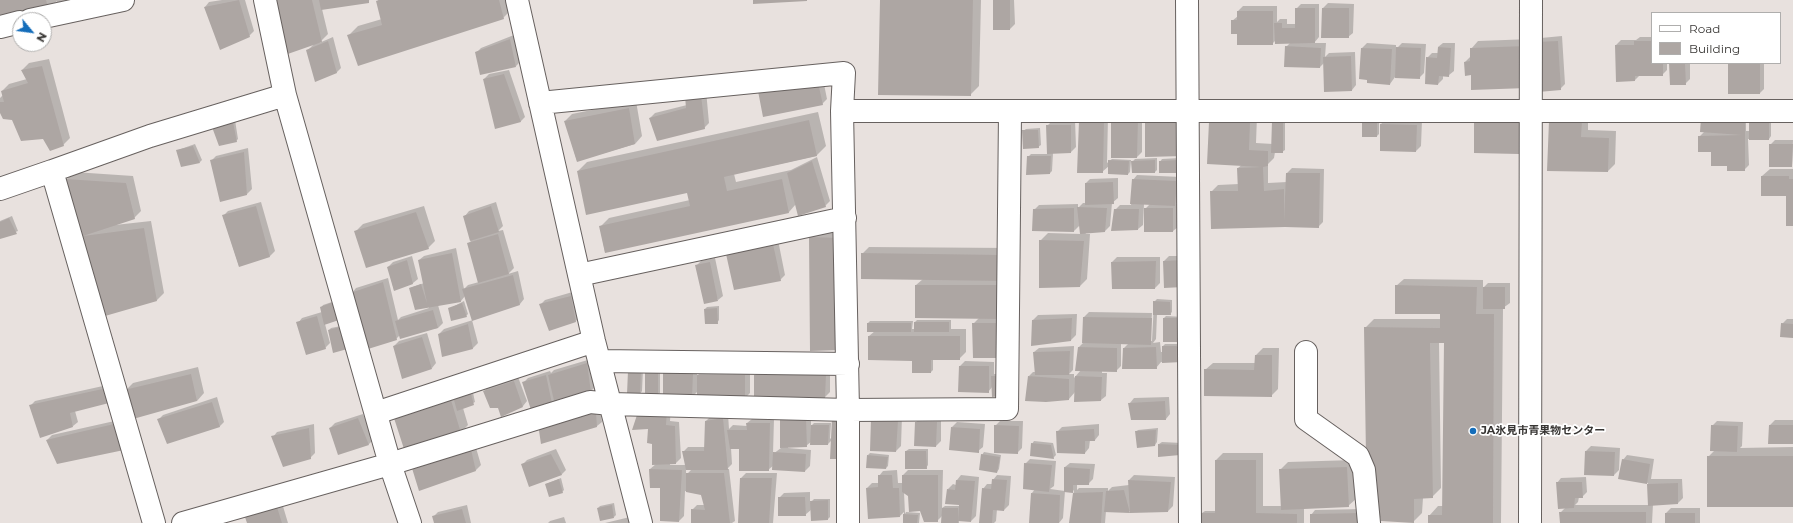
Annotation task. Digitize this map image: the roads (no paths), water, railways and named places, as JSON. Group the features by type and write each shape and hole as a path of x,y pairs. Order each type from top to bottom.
{"street":[{"path":"52,15 123,0"},
{"path":"265,0 285,95 390,464 410,523"},
{"path":"517,0 597,351 641,523"},
{"path":"1186,0 1190,523"},
{"path":"1530,523 1532,111 1531,0"},
{"path":"0,27 12,24"},
{"path":"540,103 844,72 842,111 848,364 848,523"},
{"path":"0,189 150,136 285,95"},
{"path":"842,111 1793,111"},
{"path":"183,523 390,464 590,402 611,404 848,410 1006,409 1010,112"},
{"path":"52,171 154,523"},
{"path":"579,275 845,218"},
{"path":"376,413 597,351 848,364"},
{"path":"1306,352 1306,419 1358,456 1364,470 1369,523"}],"place":[{"name":"JA氷見市青果物センター","path":"1473,431"}]}
